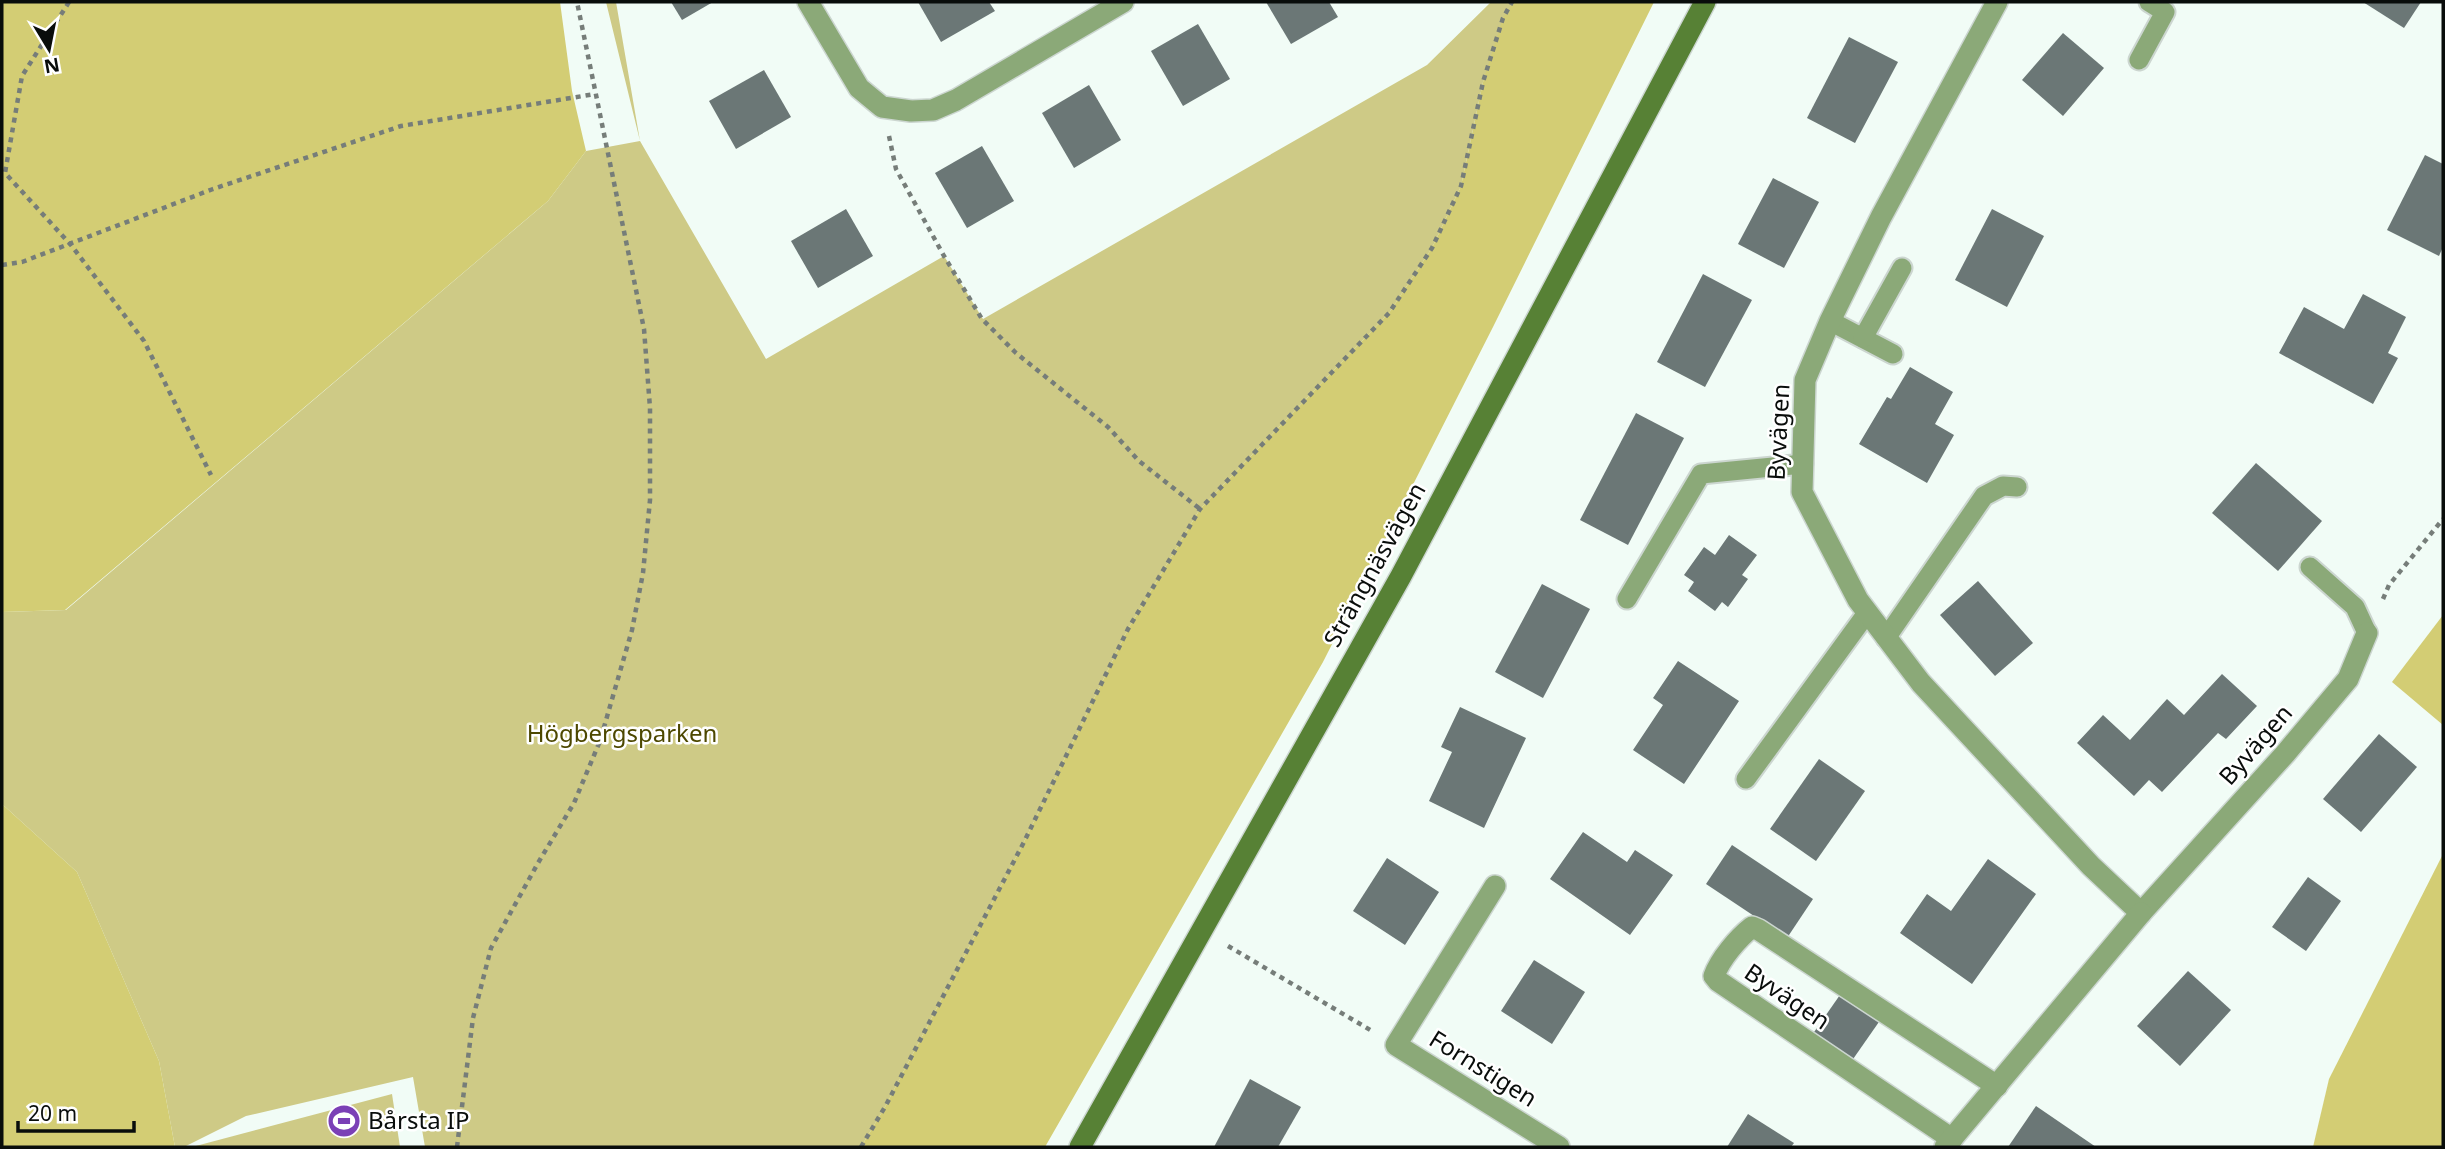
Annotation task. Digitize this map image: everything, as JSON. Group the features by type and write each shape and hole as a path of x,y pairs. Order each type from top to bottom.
{"main road":[{"name":"Strängnäsvägen","path":"1080,1147 1401,576 1705,2"}],"street":[{"path":"808,2 859,88 882,107 911,111 933,110 956,100 1123,2"},
{"name":"Byvägen","path":"1997,2 1881,217 1830,321 1805,380 1802,492 1858,600 1921,683 2091,866 2141,913"},
{"name":"Byvägen","path":"1997,1086 1752,927 1745,932 1714,976 1717,981 1949,1143 1997,1086 2141,913 2285,754 2348,678 2367,633"},
{"name":"Fornstigen","path":"1495,886 1396,1045 1559,1147"}],"lane":[{"path":"2139,61 2165,12 2149,2"},
{"path":"1863,338 1902,268"},
{"path":"1830,321 1893,354"},
{"path":"1627,599 1701,474 1802,464"},
{"path":"1886,638 1984,496 2003,486 2017,487"},
{"path":"2309,567 2355,607 2367,633"},
{"path":"1746,779 1867,613"}],"path":[{"path":"69,2 22,76 5,173 71,245 144,341 211,475"},
{"path":"457,1147 473,1018 491,948 574,803 600,741 632,630 643,573 650,500 650,408 644,329 577,2"},
{"path":"861,1147 885,1107 1024,842 1128,629 1200,509 1389,313 1432,248 1461,186 1483,82 1503,18 1512,2"},
{"path":"2,265 22,262 71,245 213,189 401,126 595,94"},
{"path":"882,107 896,169 982,319 1016,353 1108,428 1139,461 1200,509"},
{"path":"2367,633 2389,585 2443,519"},
{"path":"1228,946 1396,1045"}],"green space":[{"path":"606,2 616,2 640,141"},
{"name":"Högbergsparken","path":"1491,2 1523,2 1483,82 1461,186 1432,248 1389,313 1200,509 1128,629 1024,842 885,1107 861,1147 425,1147 413,1077 246,1116 184,1147 175,1147 159,1061 77,872 2,804 2,612 66,610 548,201 586,151 640,141 766,359 944,256 983,319 1427,65"},
{"name":"Bårsta IP","path":"392,1094 400,1147 192,1147"}],"shaded area":[{"path":"2,2 560,2 572,91 586,151 548,201 65,610 2,612"},
{"path":"1514,2 1654,2 1323,662 1045,1147 861,1147 885,1107 1024,842 1128,629 1200,509 1389,313 1432,248 1461,186 1483,82 1503,18"},
{"path":"2443,615 2443,725 2392,682"},
{"path":"2,804 77,872 159,1061 175,1147 2,1147"},
{"path":"2443,854 2443,1147 2313,1147 2329,1079"}],"building":[{"path":"671,2 713,2 682,20"},
{"path":"918,2 989,2 995,11 941,42"},
{"path":"1266,2 1329,2 1338,17 1291,44"},
{"path":"2363,2 2421,2 2404,28"},
{"path":"1198,24 1230,79 1183,106 1151,51"},
{"path":"2063,33 2104,68 2063,116 2022,80"},
{"path":"1849,37 1898,62 1855,143 1807,118"},
{"path":"764,70 791,117 736,149 709,101"},
{"path":"1089,85 1121,140 1074,168 1042,113"},
{"path":"982,146 1014,201 967,228 935,173"},
{"path":"2425,155 2443,164 2443,247 2439,256 2387,230"},
{"path":"1773,178 1819,202 1784,268 1738,244"},
{"path":"846,209 873,256 818,288 791,241"},
{"path":"1992,209 2044,236 2007,307 1955,280"},
{"path":"1703,274 1752,300 1705,387 1657,362"},
{"path":"2363,294 2406,317 2388,353 2398,358 2373,404 2279,353 2304,307 2344,329"},
{"path":"1910,367 1953,392 1935,424 1954,435 1927,483 1859,444 1887,397 1891,399"},
{"path":"1636,413 1684,438 1628,545 1580,520"},
{"path":"2256,463 2322,521 2278,571 2212,513"},
{"path":"1729,535 1757,555 1742,575 1748,579 1728,607 1722,602 1715,611 1688,591 1694,582 1684,575 1704,547 1715,555"},
{"path":"1978,581 2033,643 1995,676 1940,615"},
{"path":"1542,584 1590,609 1543,698 1495,672"},
{"path":"1678,661 1739,701 1684,784 1633,750 1663,705 1653,698"},
{"path":"2222,674 2257,706 2226,739 2218,733 2162,792 2149,780 2134,796 2077,743 2103,715 2130,740 2167,699 2184,715"},
{"path":"1460,707 1526,738 1484,828 1429,801 1452,752 1441,747"},
{"path":"2379,734 2417,767 2361,832 2323,799"},
{"path":"1819,759 1865,791 1816,861 1770,829"},
{"path":"1583,832 1627,862 1635,850 1673,875 1630,935 1550,879"},
{"path":"1732,845 1813,899 1787,938 1706,884"},
{"path":"1387,858 1439,892 1405,945 1353,911"},
{"path":"1988,859 2036,894 1972,984 1900,933 1927,894 1951,911"},
{"path":"2308,877 2341,901 2306,951 2272,927"},
{"path":"1534,960 1585,992 1552,1044 1501,1011"},
{"path":"2188,971 2231,1010 2180,1066 2137,1026"},
{"path":"1842,992 1881,1019 1851,1062 1812,1035"},
{"path":"1250,1079 1301,1107 1278,1147 1214,1147"},
{"path":"2036,1106 2096,1147 2008,1147"},
{"path":"1748,1114 1794,1143 1791,1147 1727,1147"}],"place":[{"name":"Bårsta IP","path":"344,1121"}]}
